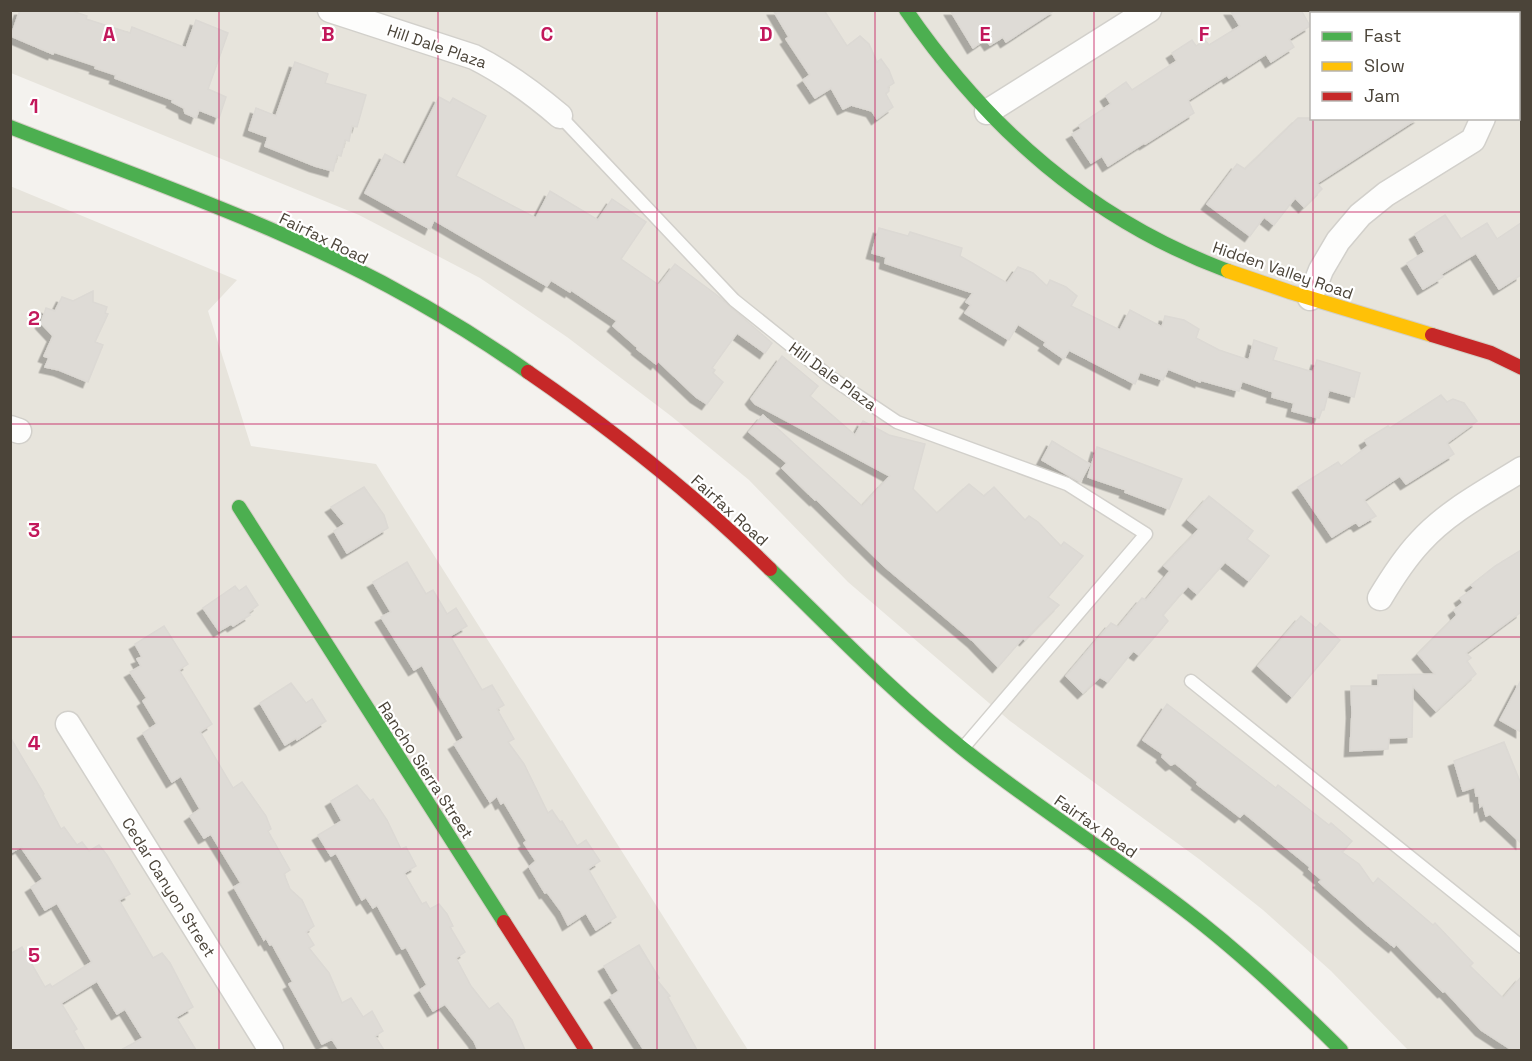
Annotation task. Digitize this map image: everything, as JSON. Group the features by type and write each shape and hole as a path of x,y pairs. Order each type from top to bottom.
{"main road":[{"name":"Hidden Valley Road","path":"906,10 945,64 987,112 1036,157 1083,193 1138,228 1190,255 1245,278 1481,350 1521,368"},
{"name":"Fairfax Road","path":"10,127 242,217 295,241 375,281 455,326 532,374 605,427 676,484 755,555 897,693 1016,790 1186,911 1341,1050"},
{"name":"Rancho Sierra Street","path":"239,507 586,1050"}],"street":[{"name":"Hill Dale Plaza","path":"330,10 474,57 522,84 560,116"},
{"path":"987,112 1149,10"},
{"path":"1310,298 1321,270 1338,241 1360,215 1386,194 1473,140 1483,120"},
{"path":"1380,598 1400,566 1422,540 1447,518 1521,469"},
{"name":"Cedar Canyon Street","path":"68,724 272,1050"}],"lane":[{"name":"Hill Dale Plaza","path":"560,116 734,300 830,377 897,422 1067,484 1146,534 963,748"},
{"path":"1191,681 1521,947"}],"shaded area":[{"path":"10,11 1521,11 1521,1050 1408,1050 1331,971 1263,910 1199,859 1010,721 848,582 749,480 671,416 567,337 480,278 359,215 11,73"},
{"path":"10,186 237,280 208,311 251,446 376,464 748,1050 11,1050"}],"building":[{"path":"20,10 69,10 87,16 86,19 130,33 132,27 186,48 196,20 228,33 208,89 226,97 219,118 199,110 196,118 185,113 184,108 172,102 173,100 115,78 116,75 95,68 96,66 54,52 53,54 11,36"},
{"path":"773,10 824,10 847,46 860,36 869,44 877,62 881,59 889,70 894,83 888,87 889,91 886,94 893,107 877,119 872,111 851,105 843,109 831,88 815,98 803,80 810,75 786,39 789,37"},
{"path":"950,10 1055,10 1006,42 1003,37 990,45 986,39 973,48"},
{"path":"1230,10 1301,10 1310,26 1289,39 1294,47 1271,62 1266,54 1229,78 1227,75 1188,100 1194,113 1145,144 1108,166 1102,156 1091,163 1072,134 1081,129 1079,125 1111,104 1106,96 1126,82 1132,90 1177,61 1172,53 1192,40 1196,46 1205,40 1209,45 1240,26"},
{"path":"295,62 328,74 325,83 366,95 357,127 352,126 349,141 345,140 341,156 337,155 333,171 265,146 268,137 249,130 256,108 276,116"},
{"path":"439,97 450,103 453,98 486,116 456,176 536,218 550,191 598,220 612,199 646,222 621,259 659,285 675,264 718,296 772,343 765,353 737,333 712,368 715,370 713,373 723,382 707,404 696,397 658,361 656,364 637,349 613,326 617,321 571,290 570,292 551,280 547,286 434,220 430,229 365,193 385,154 405,165"},
{"path":"1298,118 1415,120 1317,183 1322,189 1304,207 1295,198 1274,225 1264,217 1250,236 1207,204 1237,164 1245,169"},
{"path":"1445,215 1461,239 1487,223 1497,239 1521,223 1521,275 1499,289 1476,253 1441,274 1443,277 1423,289 1407,263 1425,252 1415,234"},
{"path":"879,228 908,236 910,232 962,248 960,256 1007,283 1018,267 1033,273 1047,286 1050,280 1066,287 1077,296 1071,306 1120,330 1130,310 1162,327 1165,316 1184,320 1199,329 1196,338 1219,350 1249,360 1254,340 1277,348 1273,360 1313,372 1317,360 1360,373 1354,397 1329,390 1324,410 1319,418 1292,411 1294,403 1272,397 1273,392 1242,381 1239,391 1200,380 1200,382 1168,369 1163,380 1140,372 1135,384 1069,350 1064,359 1044,345 1046,342 1018,324 1009,340 965,313 971,305 966,302 973,293 885,263 886,257 872,253"},
{"path":"93,291 93,302 107,307 105,313 108,314 95,342 103,345 88,382 45,367 49,358 44,356 53,336 41,323 46,308 55,311 62,297 73,301"},
{"path":"782,356 818,386 810,396 855,435 863,421 889,435 925,444 913,489 937,513 969,484 984,496 994,487 1025,520 1029,516 1061,546 1064,542 1083,556 1048,597 1059,605 1025,640 1023,638 998,667 974,642 884,566 782,468 787,463 749,432 763,415 862,506 890,476 755,404 751,399"},
{"path":"1441,395 1447,402 1453,399 1464,403 1477,421 1447,443 1454,454 1406,484 1400,476 1364,500 1376,516 1359,526 1356,522 1332,537 1298,487 1338,462 1341,466 1368,446 1365,440 1388,426 1390,428"},
{"path":"1052,441 1090,464 1080,482 1042,460"},
{"path":"1097,447 1182,479 1169,509 1125,492 1126,490 1088,477"},
{"path":"364,487 384,515 388,528 347,553 334,531 345,524 331,507"},
{"path":"1209,496 1253,531 1247,539 1269,556 1249,581 1225,562 1197,594 1188,586 1163,615 1168,621 1139,655 1133,651 1108,682 1100,677 1083,693 1066,676 1111,623 1118,627 1142,598 1146,600 1170,571 1164,566 1199,529 1188,520"},
{"path":"1521,550 1521,612 1466,653 1471,658 1467,661 1476,674 1436,711 1413,686 1412,737 1389,738 1388,749 1350,751 1351,686 1378,686 1378,675 1435,674 1418,654 1457,615 1454,610 1463,603 1460,598 1474,588 1471,585 1495,566"},
{"path":"407,562 426,594 433,590 447,614 456,608 467,626 450,636 482,690 492,685 504,705 497,709 514,739 508,742 524,764 548,813 552,810 560,822 562,821 577,846 586,840 600,861 588,869 616,917 596,930 586,913 568,925 561,911 547,892 545,893 529,867 536,861 524,843 527,841 504,802 501,804 497,796 490,802 454,744 464,738 422,665 414,670 381,617 391,612 373,582"},
{"path":"235,586 239,591 246,586 258,605 248,613 250,615 233,626 231,624 219,631 203,608"},
{"path":"1301,616 1316,628 1320,623 1340,640 1292,697 1258,666"},
{"path":"164,626 188,664 179,670 212,724 200,732 233,788 242,782 266,816 271,829 268,831 290,870 284,874 290,889 302,900 314,926 306,932 314,945 309,948 329,973 342,1003 351,998 363,1017 372,1011 383,1031 375,1036 384,1050 339,1050 332,1039 322,1044 289,984 293,982 272,944 270,945 266,938 264,940 234,887 241,883 211,834 204,838 190,816 200,809 181,776 172,782 143,733 157,724 143,701 147,698 130,672 141,666 137,659 142,657 135,644"},
{"path":"1521,680 1521,732 1500,720"},
{"path":"291,683 306,703 312,699 326,721 285,745 260,703"},
{"path":"1167,704 1276,788 1278,785 1352,841 1342,852 1359,864 1373,884 1378,878 1433,925 1435,923 1473,963 1470,966 1503,998 1521,977 1521,1050 1512,1050 1481,1030 1445,991 1443,992 1396,944 1394,947 1319,882 1322,880 1309,869 1310,867 1244,813 1240,817 1197,784 1198,782 1175,763 1171,765 1162,757 1163,754 1143,740"},
{"path":"10,737 44,794 61,829 64,827 77,845 82,842 89,851 99,845 107,855 130,894 119,900 153,958 162,953 170,963 193,1007 176,1017 196,1050 121,1050 143,1038 125,1009 117,1014 97,981 61,1003 77,1029 74,1031 85,1050 10,1050 10,954 22,947 45,987 50,984 52,987 92,962 57,903 45,910 31,887 43,879 21,847 10,853"},
{"path":"1504,742 1521,784 1521,843 1490,814 1486,816 1483,805 1480,807 1475,787 1463,791 1454,761"},
{"path":"357,785 370,801 373,799 387,820 401,849 406,847 416,866 404,873 422,904 426,902 430,909 439,904 447,914 453,926 450,927 465,952 456,958 471,986 489,1009 498,1003 512,1020 525,1050 478,1050 474,1041 445,1004 433,1011 420,990 427,985 406,947 402,949 377,905 373,908 366,897 362,900 336,853 331,856 318,835 342,821 331,801"},
{"path":"639,945 659,978 657,980 670,996 668,997 697,1050 644,1050 610,997 619,991 604,966"}],"traffic: fast":[{"path":"906,10 972,94 1046,166 1131,225 1178,250 1228,271"},
{"path":"10,127 218,207 317,250 441,315 528,372"},
{"path":"239,507 504,922"},
{"path":"770,569 864,661 937,727 1016,789 1203,924 1264,976 1341,1050"}],"traffic: slow":[{"path":"1228,271 1432,335"}],"traffic: jam":[{"path":"1432,335 1491,353 1522,368"},
{"path":"528,372 592,417 654,465 770,569"},
{"path":"504,922 586,1050"}]}
